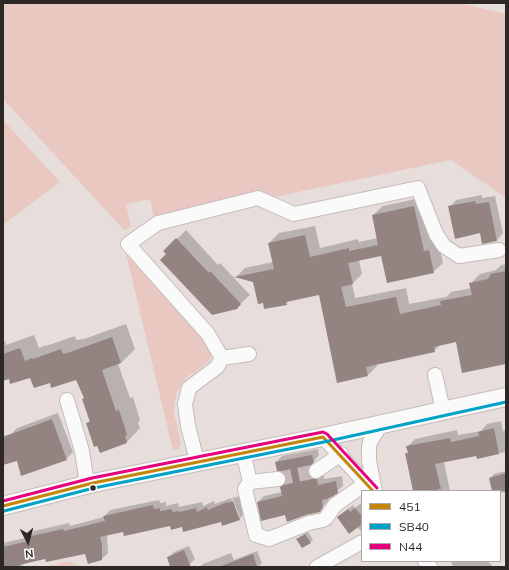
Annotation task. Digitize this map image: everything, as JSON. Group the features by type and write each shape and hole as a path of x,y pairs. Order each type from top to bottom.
{"main road":[{"path":"3,505 87,484 506,397"}],"street":[{"path":"222,358 208,334 128,244 158,223 258,198 294,214 418,188 436,234 444,246 459,256 499,250"},
{"path":"222,358 249,354"},
{"path":"197,461 184,404 189,388 217,367 222,358"},
{"path":"435,375 443,410"},
{"path":"67,400 82,451 87,484"},
{"path":"371,488 369,447 370,442 381,424"},
{"path":"324,436 371,488"},
{"path":"243,452 250,482"},
{"path":"316,471 340,454"},
{"path":"278,479 250,482 245,489 256,535 269,539 309,523 323,520 335,505 361,493"},
{"path":"317,567 361,543"}],"shaded area":[{"path":"3,3 459,3 506,14 506,198 451,160 155,222 150,199 126,204 131,227 124,230 3,99"},
{"path":"3,120 60,182 3,225"},
{"path":"126,254 204,339 204,343 209,346 212,354 209,362 186,378 176,394 174,413 181,444 179,449 173,450"},
{"path":"70,561 79,567 43,567"}],"building":[{"path":"475,201 476,204 489,202 497,241 482,244 480,233 455,239 448,206"},
{"path":"414,206 424,251 429,250 434,273 387,283 381,256 348,263 353,284 341,287 346,307 396,297 400,314 441,305 440,301 472,295 469,283 488,279 491,274 506,271 506,364 462,373 456,342 434,347 435,352 366,367 368,376 337,383 319,295 286,302 287,305 264,309 263,303 258,304 253,282 234,277 274,269 268,243 305,235 310,257 349,248 349,251 378,245 372,215"},
{"path":"176,238 241,304 237,309 212,315 160,260 166,254 163,251"},
{"path":"112,337 121,363 102,370 116,411 119,410 127,435 125,436 127,443 100,453 97,446 94,447 86,423 90,422 82,399 84,398 76,380 51,388 50,383 34,388 30,378 10,384 9,379 3,381 3,354 20,348 25,361 61,349 63,354"},
{"path":"52,419 67,460 21,476 17,461 3,465 3,437"},
{"path":"494,428 499,454 477,459 476,456 435,464 441,489 413,490 405,453 408,453 406,446 450,438 451,442 479,436 478,432"},
{"path":"312,455 314,462 308,468 309,476 313,479 317,479 318,485 336,481 338,493 330,498 322,500 323,507 320,512 287,522 285,515 261,521 257,502 282,496 280,487 286,482 285,474 282,471 277,471 275,462"},
{"path":"506,473 506,491 492,490 489,478"},
{"path":"233,501 240,520 222,526 221,522 183,532 182,527 171,530 170,526 124,536 123,532 100,537 102,545 102,560 88,564 85,554 46,562 45,559 19,565 20,567 3,567 3,547 28,541 27,537 63,529 64,531 105,521 103,516 153,505 154,509 160,508 160,511 172,509 172,512 179,512 196,508 197,512 207,507 208,510"},
{"path":"355,508 361,515 361,525 349,534 337,517 348,509 350,512"},
{"path":"305,534 311,543 302,548 296,539"},
{"path":"184,550 191,567 170,567 167,557"},
{"path":"253,554 257,567 221,566"}],"tunnel":[{"path":"278,479 316,471"}],"transit line":[{"name":"SB40","path":"4,511 94,488 324,442 506,402"},
{"name":"N44","path":"3,501 92,478 323,432 327,434 377,488"},
{"name":"451","path":"323,437 372,490"},
{"name":"451","path":"3,506 93,483 323,437"}]}
